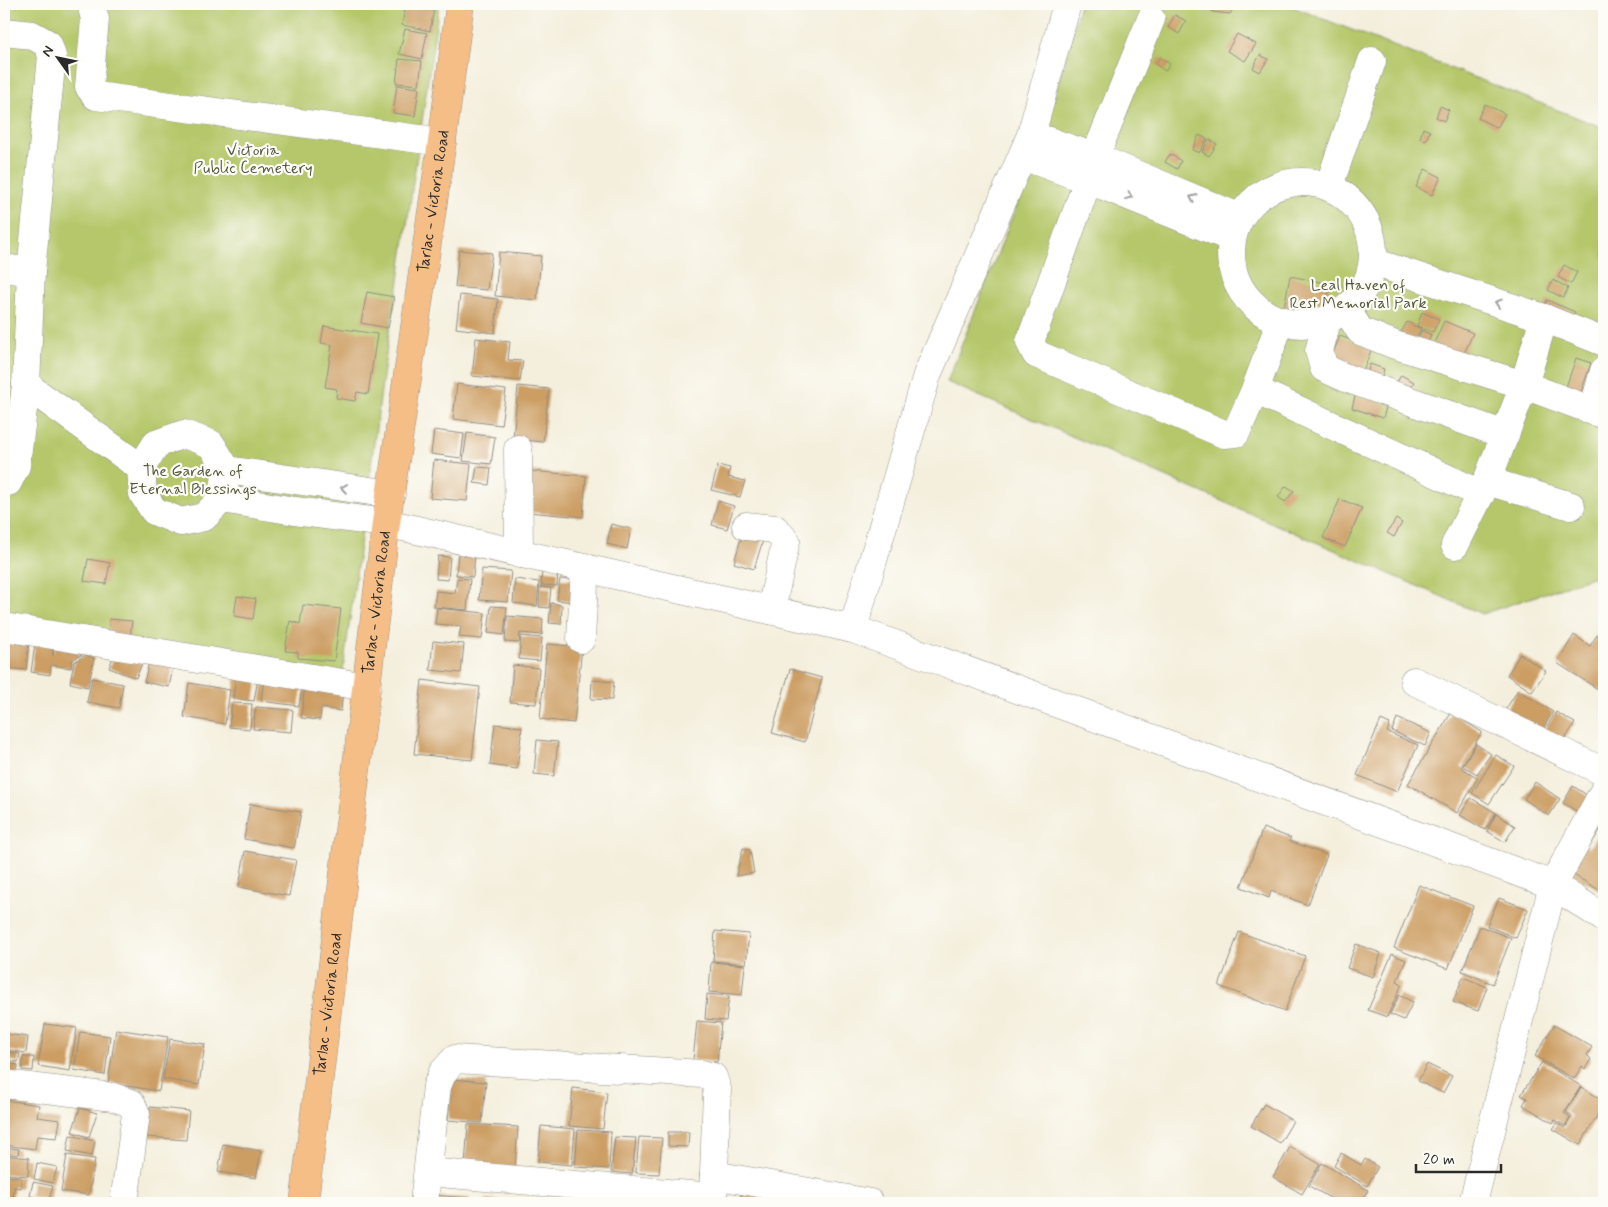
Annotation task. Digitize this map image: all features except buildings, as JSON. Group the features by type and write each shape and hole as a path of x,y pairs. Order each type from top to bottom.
{"main road":[{"name":"Tarlac - Victoria Road","path":"304,1203 386,523 442,142 460,4"}],"street":[{"path":"91,4 95,19 89,87 96,96 442,142"},
{"path":"853,629 927,375 1027,145 1067,4"},
{"path":"1151,19 1100,172 1030,342 1036,354 1224,434 1236,433 1255,390 1281,320"},
{"path":"4,32 32,34 48,44 52,56 31,272 26,385 16,466 8,482 4,483"},
{"path":"1330,186 1372,61"},
{"path":"1027,145 1100,172 1235,228"},
{"path":"1337,315 1304,326 1270,318 1244,296 1232,269 1235,228 1249,203 1267,191 1297,181 1330,186 1350,199 1368,222 1374,246 1371,269 1337,315 1319,351 1324,368 1346,378 1505,435"},
{"path":"4,268 31,272"},
{"path":"1371,269 1457,308 1604,342"},
{"path":"1337,315 1360,331 1395,345 1524,385 1599,413 1604,371"},
{"path":"1455,545 1484,487 1505,435 1524,385 1542,327"},
{"path":"26,385 141,468"},
{"path":"1255,390 1484,487 1571,506"},
{"path":"184,434 211,444 226,470 222,500 204,517 180,522 154,510 143,494 141,468 156,444 184,434"},
{"path":"518,449 519,554"},
{"path":"226,470 391,494"},
{"path":"222,500 386,523 853,629 1553,885 1604,918"},
{"path":"746,526 775,529 786,540 771,610"},
{"path":"581,639 585,568"},
{"path":"4,627 367,687"},
{"path":"1414,681 1604,772"},
{"path":"1473,1203 1553,885 1604,791"},
{"path":"424,1203 437,1086 442,1072 455,1059 702,1074 713,1077 718,1089 713,1192"},
{"path":"4,1084 113,1097 131,1103 136,1114 124,1203"},
{"path":"428,1172 870,1203"}],"green space":[{"path":"4,4 439,4 398,287 389,332 342,678 4,620"},
{"name":"Leal Haven of Rest Memorial Park","path":"1080,4 1285,4 1604,128 1604,573 1482,614 947,382 1043,139"}],"park label":[{"name":"Victoria Public Cemetery","path":"253,159"},
{"name":"The Garden of Eternal Blessings","path":"193,480"}]}
